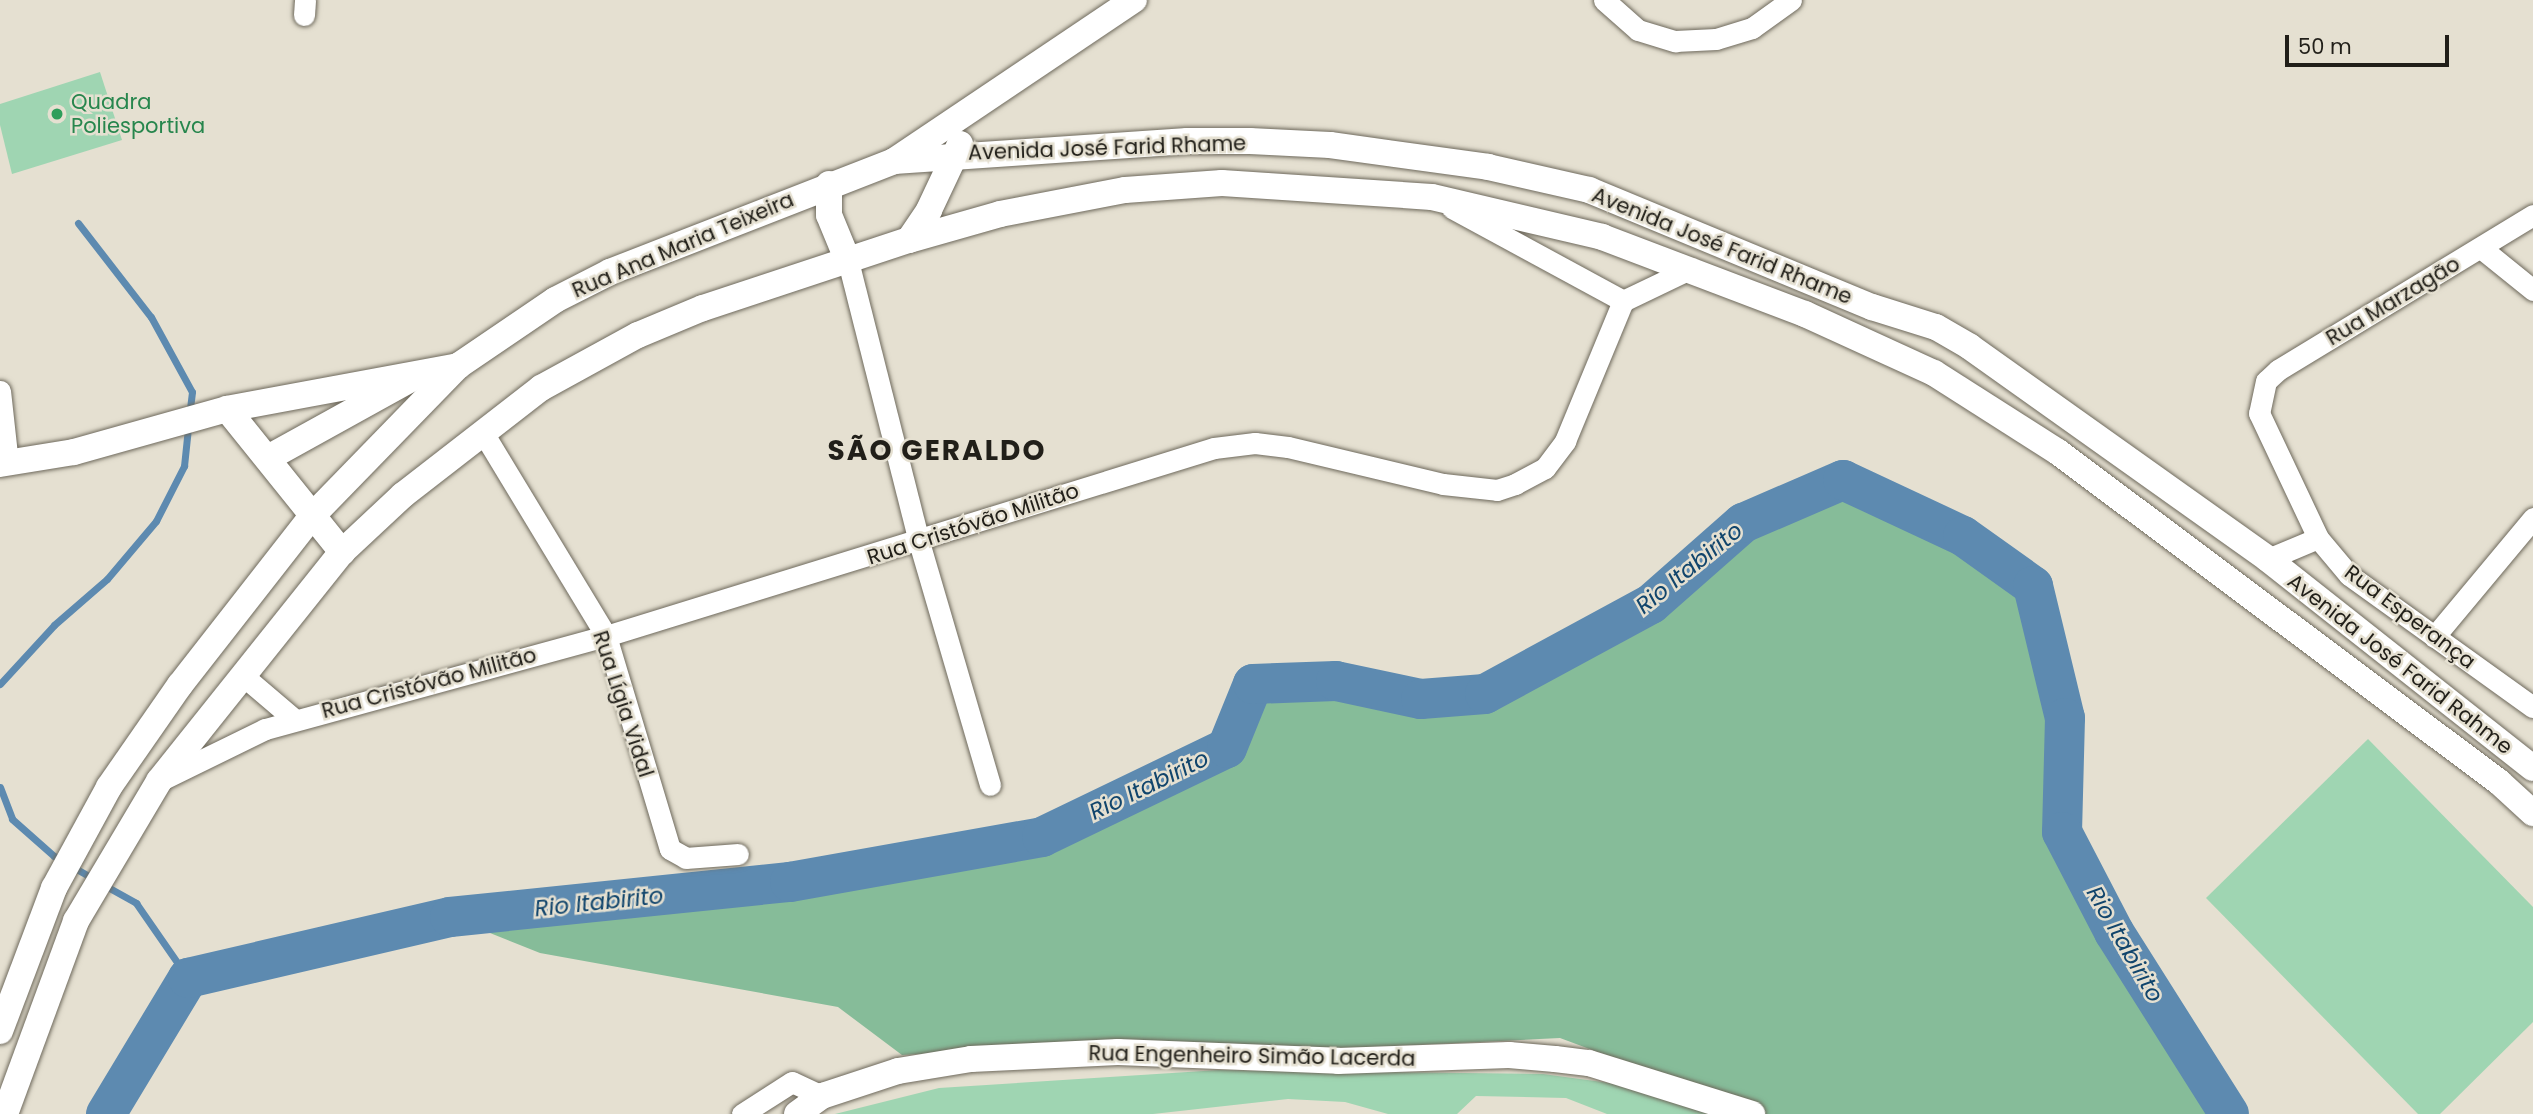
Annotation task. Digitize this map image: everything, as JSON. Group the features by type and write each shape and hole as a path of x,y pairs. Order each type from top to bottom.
{"street":[{"name":"Rua Ana Maria Teixeira","path":"4,464 74,452 222,410 458,366 555,300 610,272 894,161 1134,0"},
{"path":"1605,0 1639,30 1675,41 1716,39 1752,28 1791,0"},
{"path":"909,240 939,192 952,154 1004,87"},
{"name":"Avenida José Farid Rhame","path":"894,161 952,154 1187,141 1329,145 1488,167 1589,190 1872,307 1936,327 2268,559"},
{"path":"5,1114 76,921 131,835 159,781 241,674 342,552 403,495 482,431 541,388 638,335 703,308 909,240 1000,214 1125,190 1222,183 1432,197 1602,237 1692,268 1934,373 2058,452 2499,782 2533,813"},
{"path":"830,184 829,215 848,261 919,542 990,785"},
{"path":"1432,197 1623,301 1692,268"},
{"name":"Rua Marzagão","path":"2260,394 2278,370 2533,215"},
{"path":"2481,248 2533,290"},
{"name":"Rua Cristóvão Militão","path":"159,781 232,743 295,720 606,636 1233,444 1288,447 1479,490 1515,484 1545,468 1564,441 1623,301"},
{"path":"0,1031 54,888 90,817 180,685 313,515 458,366"},
{"path":"268,458 422,373"},
{"path":"0,391 4,464"},
{"name":"Rua Esperança","path":"2260,394 2259,413 2266,435 2318,538 2349,575 2533,707"},
{"path":"222,410 268,458 342,552"},
{"name":"Rua Lígia Vidal","path":"482,431 606,636 670,849 687,858 738,854"},
{"path":"2434,637 2533,518"},
{"path":"2268,559 2318,538"},
{"name":"Avenida José Farid Rahme","path":"2268,559 2533,768"},
{"path":"241,674 295,720"},
{"name":"Rua Engenheiro Simão Lacerda","path":"797,1114 822,1096 898,1071 971,1059 1118,1052 1338,1061 1510,1055 1589,1063 1752,1114"},
{"path":"741,1114 792,1082 822,1096"}],"green space":[{"name":"Quadra Poliesportiva","path":"100,72 122,140 12,174 0,125 0,104"},
{"path":"1843,480 1963,536 2033,586 2065,718 2062,832 2114,932 2229,1114 1764,1114 1560,1038 1331,1049 1113,1043 902,1055 838,1007 540,953 450,917 790,882 1042,837 1227,748 1253,684 1336,681 1421,698 1485,694 1651,604 1743,523"},
{"path":"2368,739 2533,907 2533,1022 2440,1114 2418,1114 2206,898"},
{"path":"1219,1070 1543,1074 1669,1091 1715,1114 1607,1114 1566,1098 1476,1096 1457,1114 1388,1114 1345,1102 1288,1099 1153,1114 835,1114 939,1088"}],"waterway":[{"path":"78,223 151,317 192,392 189,415"},
{"path":"0,684 54,625 107,579 156,521 184,466 188,427"},
{"name":"Rio Itabirito","path":"106,1114 188,978 450,917 790,882 1042,837 1227,748 1253,684 1336,681 1421,699 1485,694 1651,604 1743,523 1843,480 1963,536 2033,586 2065,718 2062,832 2114,932 2229,1114"},
{"path":"0,787 12,819 54,856 94,879"},
{"path":"104,885 136,903 188,978"}],"place":[{"name":"Quadra Poliesportiva","path":"57,114"}],"district":[{"name":"SÃO GERALDO","path":"937,451"}]}
